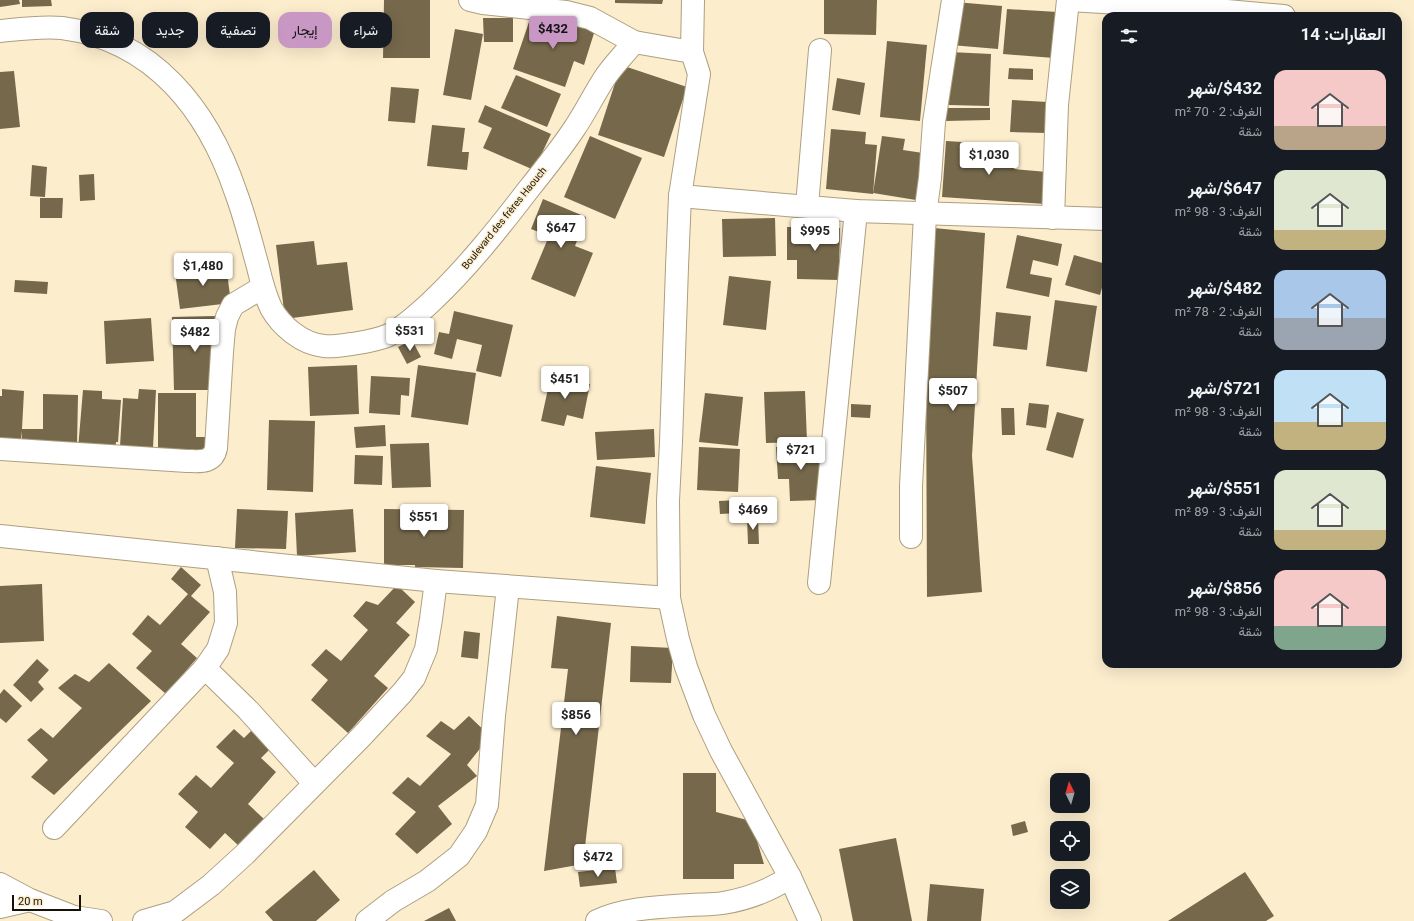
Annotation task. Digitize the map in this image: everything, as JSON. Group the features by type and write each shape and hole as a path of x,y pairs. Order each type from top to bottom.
{"street":[{"path":"470,0 483,3 566,12 590,18 634,42 692,52"},
{"path":"694,0 692,52 698,74 680,196 668,501 669,598 686,667 704,715 724,757 790,877 810,921"},
{"path":"911,537 911,486 925,214 930,178 934,122 953,0"},
{"path":"1053,218 1057,105 1068,0 1233,12"},
{"name":"Boulevard des frères Haouch","path":"0,31 59,28 94,35 117,42 138,54 174,84 194,109 210,134 226,164 237,194 263,287 271,307 287,328 310,343 325,346 378,339 401,328 431,302 477,254 554,157 574,128 605,77 634,42"},
{"path":"807,206 820,50"},
{"path":"680,196 856,211 1102,219"},
{"path":"819,583 856,211"},
{"path":"0,449 202,461 209,459 213,456 216,448 222,352 224,329 227,317 233,305 263,287"},
{"path":"0,536 436,581 669,598"},
{"path":"54,828 205,668 218,649 226,623 225,592 217,558"},
{"path":"144,921 175,912 210,885 245,854 360,737 414,678 426,649 436,581"},
{"path":"367,921 393,900 427,881 459,856 476,831 487,805 494,716 508,587"},
{"path":"205,668 248,710 314,783"},
{"path":"597,921 627,911 690,905 721,904 750,897 774,888 790,877"},
{"path":"0,884 30,900 73,919 101,921"},
{"path":"0,907 30,900"}],"building":[{"path":"0,0 19,0 20,4 0,7"},
{"path":"22,0 51,0 52,6 22,7"},
{"path":"384,0 430,0 430,58 383,58 383,48 392,48 392,12 384,12"},
{"path":"615,0 663,0 662,4 615,3"},
{"path":"824,0 877,0 876,35 824,34"},
{"path":"955,2 1002,6 998,49 951,45"},
{"path":"1007,9 1058,12 1054,58 1003,54"},
{"path":"483,18 513,18 513,42 484,42"},
{"path":"530,19 559,29 563,19 595,30 584,65 574,61 565,87 513,69"},
{"path":"455,29 483,34 471,100 443,95"},
{"path":"887,41 927,45 920,121 880,117"},
{"path":"950,52 991,54 989,106 949,105"},
{"path":"621,65 687,87 664,157 598,135"},
{"path":"1009,68 1033,69 1033,80 1008,79"},
{"path":"14,71 20,127 0,129 0,72"},
{"path":"516,75 561,94 547,127 501,108"},
{"path":"837,78 865,83 860,115 832,110"},
{"path":"391,87 419,89 415,123 388,121"},
{"path":"1012,100 1048,102 1047,133 1010,132"},
{"path":"485,105 551,134 534,170 483,148 492,128 478,122"},
{"path":"945,108 990,108 990,120 945,121"},
{"path":"432,125 465,128 462,152 469,152 467,170 427,166"},
{"path":"831,129 866,132 865,144 877,145 873,194 826,189"},
{"path":"590,136 642,158 615,219 564,197"},
{"path":"882,136 905,139 903,150 923,153 916,200 873,193"},
{"path":"946,141 996,144 995,153 1014,154 1014,169 1047,172 1045,204 942,197"},
{"path":"32,165 47,167 45,197 30,196"},
{"path":"94,174 95,200 80,201 79,175"},
{"path":"40,198 63,198 62,218 40,218"},
{"path":"543,199 586,217 575,246 593,253 575,297 531,279 549,236 531,229"},
{"path":"775,218 776,256 723,257 722,219"},
{"path":"787,227 840,228 839,280 797,279 797,260 787,260"},
{"path":"934,228 985,233 972,456 982,592 927,597 926,370"},
{"path":"1017,235 1062,244 1058,266 1033,260 1030,274 1052,278 1049,297 1006,288"},
{"path":"314,241 317,265 347,262 353,310 285,319 276,245"},
{"path":"1074,255 1102,263 1102,288 1100,295 1065,285"},
{"path":"226,265 231,303 180,309 175,272"},
{"path":"729,276 771,281 766,330 723,325"},
{"path":"15,280 48,282 47,294 14,292"},
{"path":"1055,300 1097,306 1087,372 1046,366"},
{"path":"454,311 513,325 501,377 476,371 482,345 457,339 452,359 434,354 439,332 449,334"},
{"path":"996,312 1031,316 1027,350 993,346"},
{"path":"215,316 217,390 174,390 172,317"},
{"path":"151,318 154,361 106,364 104,321"},
{"path":"412,340 421,357 407,364 398,347"},
{"path":"357,365 359,414 310,416 308,367"},
{"path":"418,365 476,373 468,425 411,417"},
{"path":"551,375 590,384 583,419 567,415 564,426 541,421"},
{"path":"371,376 410,378 409,396 401,395 400,415 369,413"},
{"path":"2,389 24,391 22,429 43,429 43,394 78,395 77,446 22,445 22,431 21,440 0,438 0,396 2,396"},
{"path":"139,389 156,390 153,448 120,446 123,398 138,399"},
{"path":"83,390 102,391 102,399 121,400 118,442 116,442 115,453 78,449"},
{"path":"805,391 807,442 766,443 764,392"},
{"path":"158,393 196,393 196,437 209,437 209,457 158,453"},
{"path":"705,393 743,397 738,446 699,442"},
{"path":"1029,403 1049,405 1046,428 1026,425"},
{"path":"851,404 871,405 870,418 851,417"},
{"path":"1001,408 1014,408 1015,435 1002,435"},
{"path":"1057,412 1084,419 1073,458 1046,450"},
{"path":"269,420 315,421 313,492 267,490"},
{"path":"385,425 386,446 356,448 354,427"},
{"path":"654,429 655,457 597,460 595,432"},
{"path":"429,443 431,487 392,488 390,444"},
{"path":"819,444 822,500 790,501 789,479 778,479 776,447"},
{"path":"699,447 740,449 738,492 697,490"},
{"path":"355,455 383,456 382,485 354,484"},
{"path":"596,466 651,473 645,524 590,517"},
{"path":"738,500 739,513 720,514 719,501"},
{"path":"237,509 288,511 286,549 235,548"},
{"path":"353,509 356,552 297,556 295,513"},
{"path":"384,509 464,510 463,568 384,565"},
{"path":"747,518 758,518 759,544 748,544"},
{"path":"181,567 201,585 191,596 210,612 181,644 197,658 166,694 136,668 152,651 132,634 148,615 160,625 188,594 171,579"},
{"path":"42,584 44,641 0,643 0,586"},
{"path":"397,585 415,602 396,623 410,635 374,676 388,688 348,733 311,700 328,680 311,665 326,649 341,661 368,630 353,616 366,601 378,605"},
{"path":"557,616 611,623 583,864 544,871 568,669 551,668"},
{"path":"464,631 480,633 478,659 461,657"},
{"path":"631,646 673,648 671,683 630,682"},
{"path":"37,659 49,670 38,682 44,689 31,702 13,685"},
{"path":"109,663 151,701 54,795 31,777 48,760 27,740 41,728 53,738 82,708 58,688 75,674 89,682"},
{"path":"4,689 22,706 6,723 0,718 0,694"},
{"path":"469,716 490,736 467,765 477,776 438,806 452,824 417,854 395,834 416,812 392,793 408,777 420,786 451,754 426,736 441,721 454,730"},
{"path":"234,729 244,738 251,731 270,749 261,758 276,772 248,804 264,819 239,846 225,833 210,849 185,827 198,812 178,794 196,775 211,788 234,763 216,747"},
{"path":"683,773 716,773 716,812 751,821 764,864 734,864 734,879 683,879"},
{"path":"1025,821 1028,832 1013,836 1011,825"},
{"path":"896,838 912,921 853,921 839,849"},
{"path":"615,868 617,883 580,887 578,872"},
{"path":"314,870 340,900 316,921 273,921 265,912"},
{"path":"1245,872 1274,916 1266,921 1168,921"},
{"path":"930,884 984,889 981,921 927,921"},
{"path":"449,908 456,921 424,921"}]}
